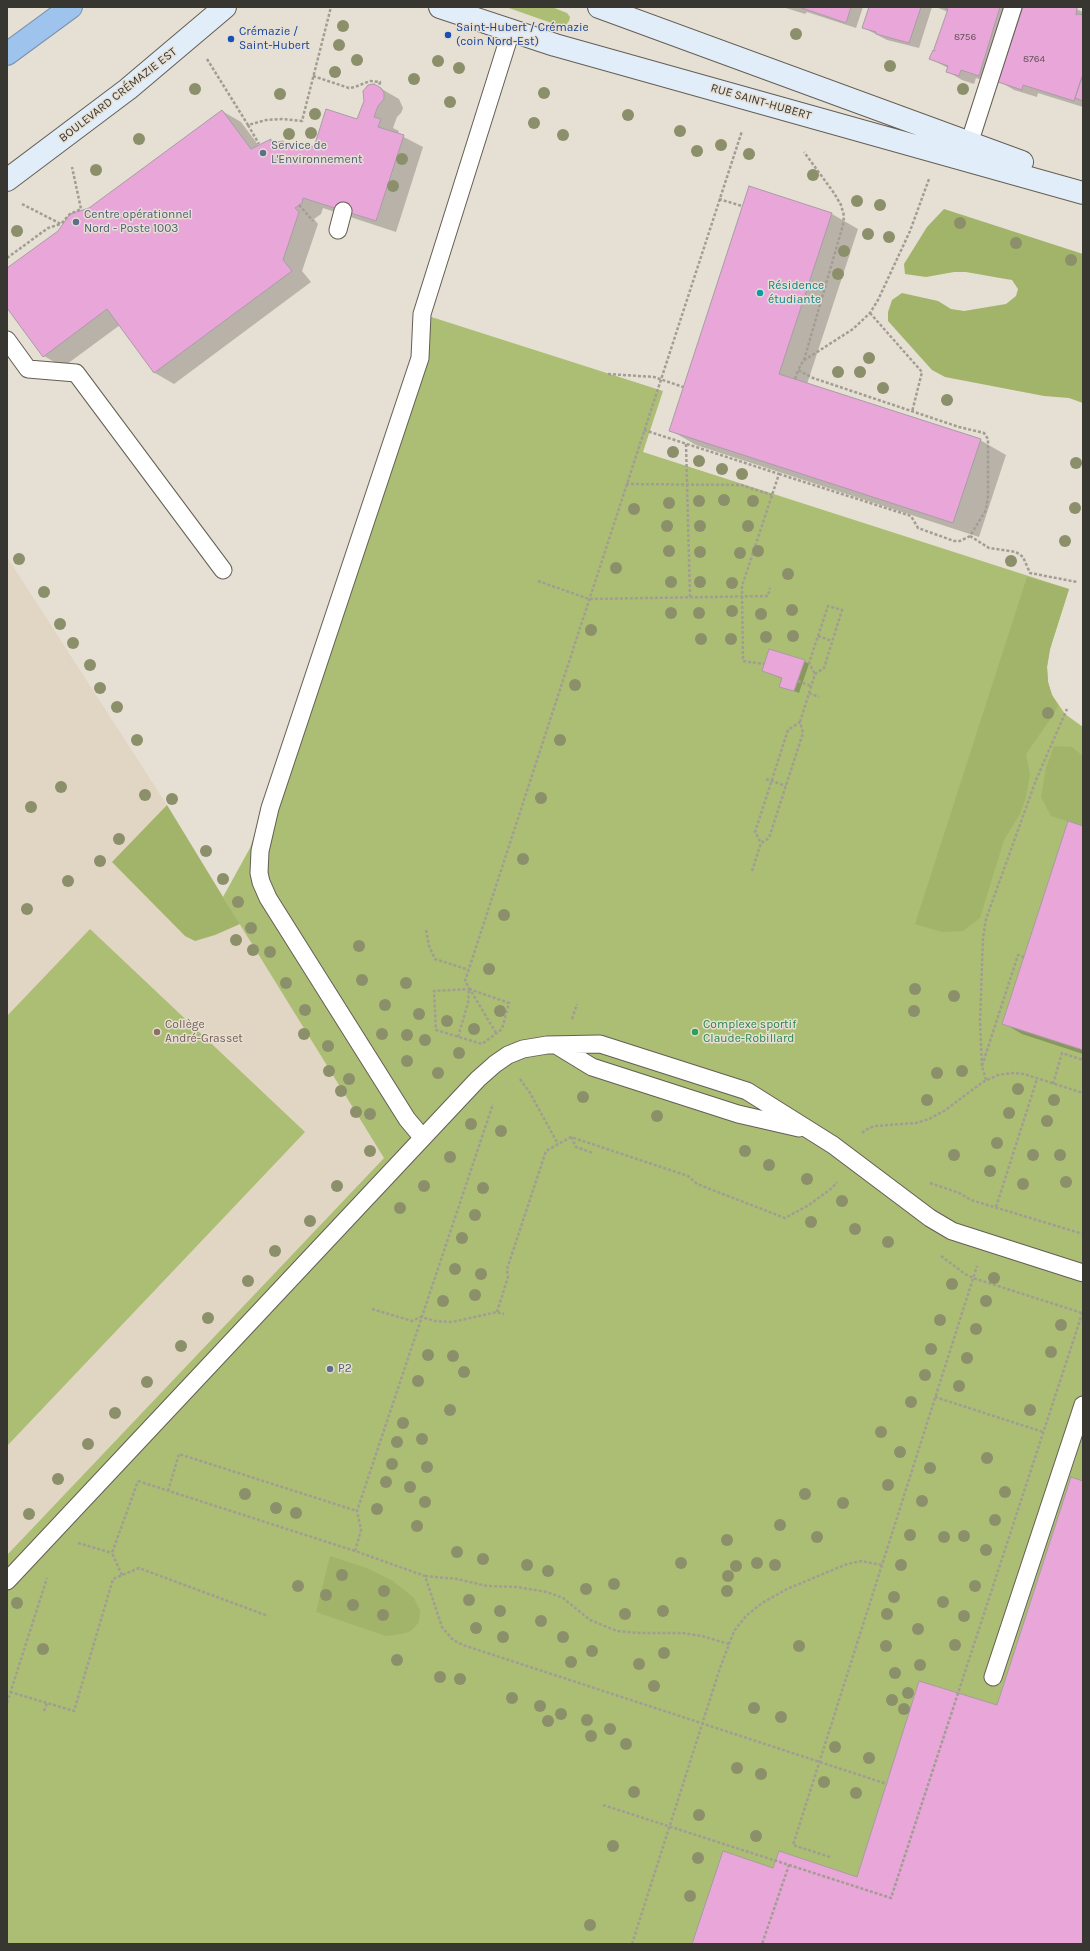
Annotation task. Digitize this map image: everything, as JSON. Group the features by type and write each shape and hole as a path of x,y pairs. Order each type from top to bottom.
{"highway":[{"path":"7,54 71,7"}],"main road":[{"name":"BOULEVARD CRÉMAZIE EST","path":"7,180 128,89 226,7"},
{"name":"RUE SAINT-HUBERT","path":"440,7 511,31 967,151 1083,184"},
{"name":"RUE SAINT-HUBERT","path":"599,7 967,151 1083,193"}],"lane":[{"path":"967,151 1013,7"},
{"path":"422,1137 407,1119 268,898 259,873 260,851 270,808 420,358 422,314 511,31"},
{"path":"338,230 343,211"},
{"path":"7,340 28,369 76,373 223,570"},
{"path":"7,1581 478,1079 508,1055 523,1049 537,1046 600,1044 747,1091 833,1145 930,1218 952,1231 1083,1273"},
{"path":"556,1045 592,1067 738,1114 810,1130"},
{"path":"993,1677 1083,1405"}],"path":[{"path":"248,125 266,120 282,119 302,121 331,7"},
{"path":"207,59 259,144"},
{"path":"313,76 349,88 376,80 380,82 379,86"},
{"path":"496,1033 465,981 742,131"},
{"path":"795,379 803,361 843,225 844,216 841,205 834,193 804,152"},
{"path":"7,258 48,228 61,224 70,214 82,209 72,167"},
{"path":"803,361 853,328 870,313 878,300 910,231 925,191"},
{"path":"719,199 742,206"},
{"path":"22,204 61,224"},
{"path":"299,205 314,223"},
{"path":"870,313 922,372 912,412"},
{"path":"644,430 911,516 918,528 954,541 960,541 970,536 986,510 988,496 988,436 984,433 959,427 912,412 813,378 798,370"},
{"path":"608,374 654,377 683,387"},
{"path":"686,444 690,597"},
{"path":"764,664 742,661 742,586 779,474"},
{"path":"626,484 741,485 772,495"},
{"path":"970,536 989,548 1016,552 1023,557 1030,573 1077,582"},
{"path":"538,581 589,599 768,596 770,588"},
{"path":"752,871 761,843 769,838 803,733 800,722 811,686 815,674 824,668 842,610 828,606 809,663 815,674"},
{"path":"818,636 832,641"},
{"path":"798,681 811,686"},
{"path":"809,694 819,697"},
{"path":"986,1080 982,1066 980,1022 983,938 986,919 1036,780 1066,709"},
{"path":"761,843 754,832 788,730 800,722"},
{"path":"766,779 786,786"},
{"path":"426,930 429,946 435,960 469,970"},
{"path":"982,1066 1018,955 1024,957"},
{"path":"458,1037 468,1003 469,989"},
{"path":"469,989 509,1002 502,1029 496,1033 482,1044 436,1030 434,991 469,989"},
{"path":"570,1025 577,1004"},
{"path":"1053,1084 1062,1053 1083,1060"},
{"path":"861,1133 875,1126 916,1123 929,1119 944,1111 986,1080 998,1075 1012,1073 1024,1074 1083,1094"},
{"path":"515,1081 519,1079 530,1093 558,1144"},
{"path":"996,1207 1037,1079"},
{"path":"355,1551 361,1530 357,1511 494,1100"},
{"path":"858,1131 867,1138"},
{"path":"571,1137 576,1147 593,1153"},
{"path":"497,1312 508,1277 507,1269 546,1151 571,1137 688,1176 697,1184 785,1218 809,1205 832,1188 840,1178"},
{"path":"924,1182 960,1193 971,1200 1083,1234"},
{"path":"830,1857 793,1845 821,1763 979,1260"},
{"path":"603,1805 892,1898 957,1692 1083,1312 973,1278"},
{"path":"372,1308 412,1321 421,1317 435,1321 452,1322 497,1312 504,1314"},
{"path":"935,1397 1048,1433"},
{"path":"168,1490 179,1454 357,1511"},
{"path":"122,1575 112,1553 138,1481"},
{"path":"146,1484 355,1551 425,1576 457,1579 487,1586 518,1586 548,1592 563,1598 590,1620 617,1631 639,1633 683,1633 729,1644"},
{"path":"75,1542 112,1553"},
{"path":"632,1944 702,1724 734,1631 746,1616 762,1603 787,1589 847,1564 861,1561 882,1565"},
{"path":"10,1692 74,1711 85,1668 112,1579 139,1568 190,1589 228,1600 268,1616"},
{"path":"425,1576 437,1618 447,1635 453,1640 474,1649 887,1784"},
{"path":"7,1703 41,1595"},
{"path":"44,1711 47,1703"},
{"path":"762,1944 788,1865"}],"shaded area":[{"name":"Collège André-Grasset","path":"7,557 167,805 384,1158 7,1555"}],"green space":[{"path":"506,7 552,7 567,13 570,17 566,25 560,26"},
{"path":"944,209 1083,254 1083,403 1069,398 1044,396 945,377 932,370 888,321 888,312 892,300 902,293 938,301 951,309 964,311 1006,304 1016,296 1018,289 1012,280 966,272 954,272 926,277 905,274 904,264 927,227"},
{"name":"Complexe sportif Claude-Robillard","path":"422,314 663,391 643,452 1069,589 1050,649 1047,667 1048,682 1052,695 1065,714 1083,727 1083,1944 7,1944 7,1555 384,1158 223,897 250,848 420,358"},
{"path":"1027,577 1069,589 1050,649 1047,667 1048,682 1052,695 1058,705 1054,714 1026,754 1030,774 1026,797 1020,814 1004,840 980,918 963,931 942,932 915,924"},
{"path":"1054,746 1072,747 1083,756 1083,826 1051,816 1041,797 1046,768"},
{"path":"167,805 240,924 215,935 195,941 185,936 112,862"},
{"path":"90,929 305,1132 7,1446 7,1016"},
{"path":"330,1556 367,1568 393,1581 414,1598 420,1611 419,1622 411,1631 386,1636 316,1612"}],"building":[{"path":"799,7 851,7 846,23"},
{"path":"869,7 921,7 909,43 876,34 876,32 862,28"},
{"path":"943,7 1000,7 979,76 961,70 959,76 946,72 948,66 929,59 933,50 935,51 934,49 948,9"},
{"path":"1023,7 1075,7 1077,8 1076,15 1083,15 1083,74 1074,101 1023,85 1022,90 998,82"},
{"path":"1083,74 1083,101 1075,98"},
{"path":"374,84 381,88 384,93 384,99 378,106 374,117 381,119 378,127 404,135 376,221 303,198 302,203 295,208 299,212 283,260 292,271 154,373 107,309 43,357 7,308 7,268 58,231 70,214 89,208 222,110 251,149 271,139 271,143 283,141 284,146 302,144 314,147 326,109 357,119 364,101 363,91 368,85"},
{"name":"Résidence étudiante","path":"749,186 832,213 779,374 981,439 953,523 669,431"},
{"path":"769,649 805,660 794,691 779,687 782,678 762,671"},
{"path":"1068,821 1083,826 1083,1050 1002,1024"},
{"path":"1071,1477 1083,1481 1083,1944 692,1944 723,1851 773,1868 779,1851 857,1877 919,1681 997,1705"}],"place":[{"name":"Saint-Hubert / Crémazie (coin Nord-Est)","path":"448,35"},
{"name":"Crémazie / Saint-Hubert","path":"231,39"},
{"name":"Service de L'Environnement","path":"263,153"},
{"name":"Centre opérationnel Nord - Poste 1003","path":"76,222"},
{"name":"Résidence étudiante","path":"760,293"},
{"name":"Collège André-Grasset","path":"157,1032"},
{"name":"Complexe sportif Claude-Robillard","path":"695,1032"},
{"name":"P2","path":"330,1369"}]}
